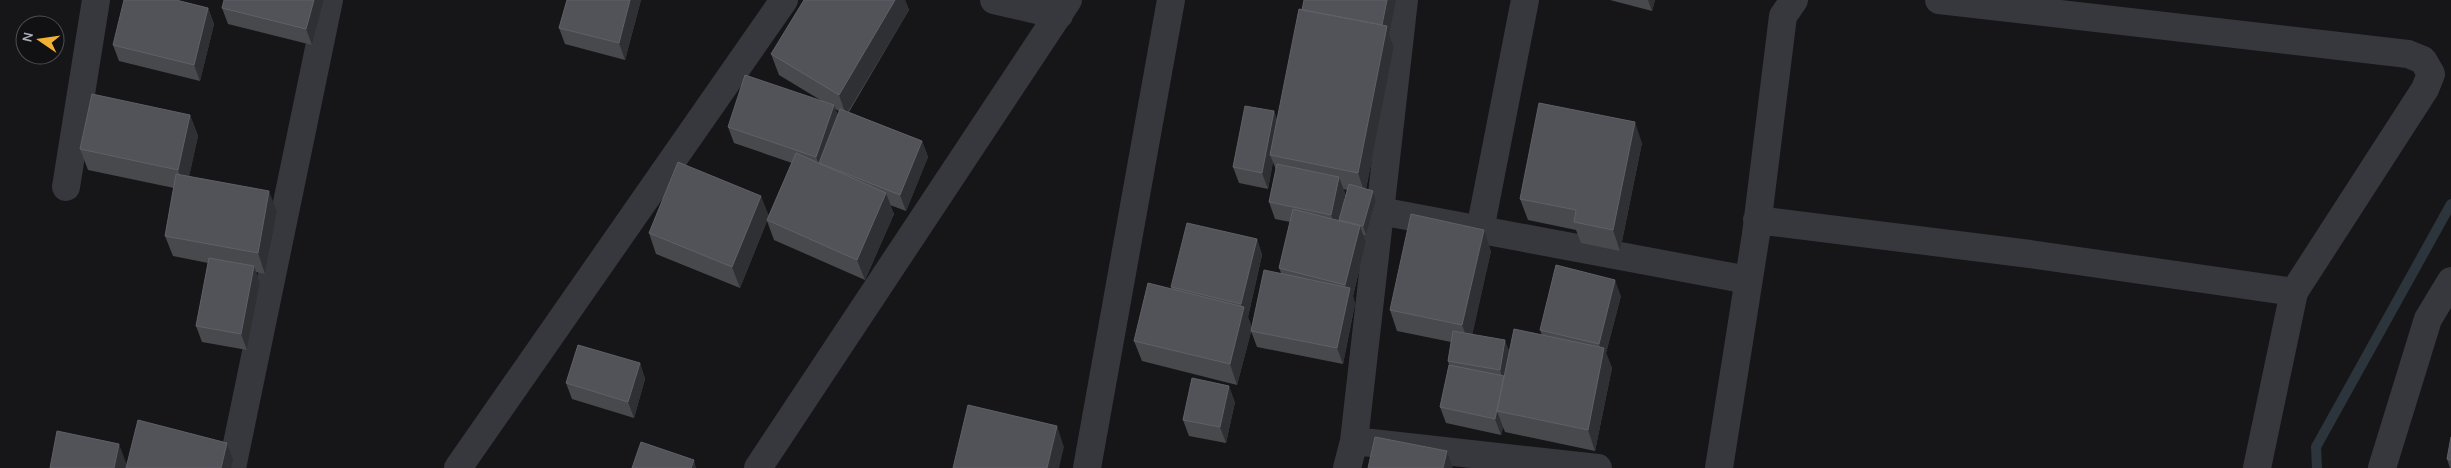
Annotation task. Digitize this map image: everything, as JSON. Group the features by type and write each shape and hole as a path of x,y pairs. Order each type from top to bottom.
{"street":[{"path":"232,468 329,0"},
{"path":"458,468 784,0"},
{"path":"758,468 1064,7 994,0"},
{"path":"1087,468 1170,0"},
{"path":"1347,468 1354,441 1404,0"},
{"path":"1480,230 1525,0"},
{"path":"1719,468 1758,220 1784,16 1794,0"},
{"path":"1939,0 2408,54 2423,60 2431,74 2425,89 2294,292 2257,468"},
{"path":"66,187 93,1"},
{"path":"1380,211 1748,280"},
{"path":"1758,220 2030,254 2294,292"},
{"path":"2382,468 2428,319 2451,281"},
{"path":"1354,441 1598,468"}],"building":[{"path":"124,0 176,0 208,8 194,65 113,45"},
{"path":"224,0 314,0 306,29 222,8"},
{"path":"567,0 630,0 619,43 559,28"},
{"path":"804,0 895,0 839,95 771,54"},
{"path":"1304,0 1387,0 1382,25 1302,10"},
{"path":"1299,9 1387,26 1358,173 1270,155"},
{"path":"745,75 834,105 816,157 728,127"},
{"path":"92,94 190,115 178,170 80,149"},
{"path":"1539,103 1635,122 1613,230 1574,222 1576,210 1520,199"},
{"path":"1245,106 1274,111 1262,173 1233,167"},
{"path":"840,109 922,141 900,195 819,163"},
{"path":"796,153 886,193 857,260 767,220"},
{"path":"678,162 761,196 732,267 649,233"},
{"path":"1277,164 1339,177 1331,215 1269,202"},
{"path":"176,174 269,191 258,253 165,236"},
{"path":"1349,184 1373,191 1363,226 1339,220"},
{"path":"1293,209 1360,226 1345,285 1279,268"},
{"path":"1411,214 1484,230 1462,325 1390,310"},
{"path":"1187,223 1257,239 1241,304 1171,287"},
{"path":"209,258 254,266 241,334 196,326"},
{"path":"1556,265 1615,280 1599,344 1540,330"},
{"path":"1264,270 1350,288 1337,348 1251,331"},
{"path":"1148,283 1244,307 1230,364 1134,341"},
{"path":"1514,329 1604,348 1588,430 1497,411"},
{"path":"1453,331 1505,340 1500,370 1448,361"},
{"path":"578,345 640,363 628,402 566,383"},
{"path":"1449,365 1504,376 1495,419 1440,407"},
{"path":"1192,378 1229,386 1220,427 1183,420"},
{"path":"968,405 1057,426 1047,468 953,468"},
{"path":"138,420 227,443 221,468 126,468"},
{"path":"57,431 119,444 114,468 50,468"},
{"path":"1375,437 1447,451 1443,468 1368,468"},
{"path":"2451,437 2451,460 2447,459"},
{"path":"641,442 694,460 691,468 632,468"}],"waterway":[{"path":"2317,468 2316,447 2451,204"}]}
